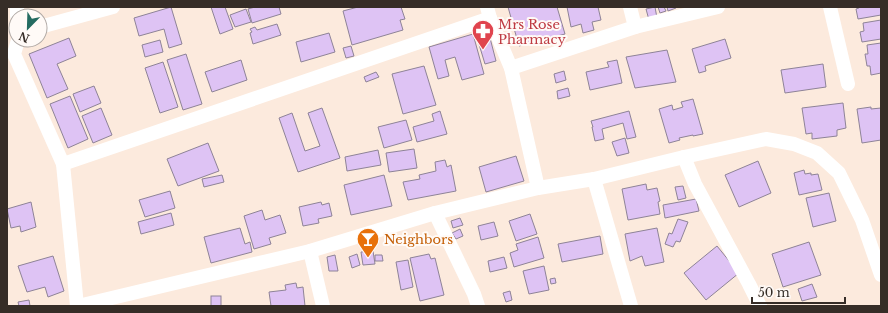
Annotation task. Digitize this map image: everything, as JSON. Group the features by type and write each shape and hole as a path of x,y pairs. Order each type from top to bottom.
{"street":[{"path":"48,25 113,7"},
{"path":"630,7 635,27"},
{"path":"510,68 635,27 718,7"},
{"path":"830,7 848,84"},
{"path":"63,164 489,12 510,68 538,188"},
{"path":"11,55 63,164 77,306 310,251 435,213 538,188 594,179 766,139 794,144 817,153 839,173 862,220 881,275"},
{"path":"684,157 695,184 760,306"},
{"path":"594,179 631,306"},
{"path":"435,213 474,294 478,306"},
{"path":"310,251 323,306"}],"building":[{"path":"171,7 182,44 169,48 164,29 139,36 134,18"},
{"path":"211,7 225,7 233,29 220,34"},
{"path":"255,7 279,7 281,14 252,23 248,9"},
{"path":"358,7 401,7 405,19 400,20 403,30 352,45 343,11"},
{"path":"508,7 557,7 565,34 519,46"},
{"path":"567,7 598,7 601,20 592,22 594,30 583,33 581,24 571,27"},
{"path":"655,7 657,18 649,20 646,9"},
{"path":"658,7 664,7 666,11 660,13"},
{"path":"667,7 676,7 676,8 668,11"},
{"path":"858,7 881,7 881,15 858,19 856,9 859,8"},
{"path":"246,9 251,22 235,27 230,15"},
{"path":"881,20 881,39 862,42 860,32 864,31 863,23"},
{"path":"277,24 281,35 253,44 250,33 252,32 250,29 255,27 257,30"},
{"path":"329,33 335,52 301,62 296,42"},
{"path":"473,34 484,74 462,80 455,57 445,60 449,76 438,79 429,47"},
{"path":"69,38 76,56 57,64 68,89 47,98 29,54 44,48 48,48 48,46"},
{"path":"490,38 496,61 485,64 478,41"},
{"path":"725,39 731,58 705,66 706,71 699,73 692,49"},
{"path":"160,40 163,52 145,57 142,45"},
{"path":"881,43 881,73 871,75 870,66 867,66 865,54 868,54 867,45"},
{"path":"351,46 354,56 346,58 343,48"},
{"path":"667,50 676,82 635,88 626,57"},
{"path":"186,54 202,104 183,110 167,60"},
{"path":"241,60 247,80 212,92 205,72"},
{"path":"617,60 622,83 590,90 586,72 609,67 607,62"},
{"path":"163,62 178,107 160,113 145,68"},
{"path":"823,64 826,87 785,93 781,70"},
{"path":"424,66 436,105 403,114 392,74"},
{"path":"564,71 566,80 556,83 554,74"},
{"path":"376,72 379,77 366,82 364,77"},
{"path":"94,86 101,103 80,112 73,94"},
{"path":"568,88 570,96 558,99 557,91"},
{"path":"70,96 88,139 68,148 50,104"},
{"path":"693,99 703,134 679,138 680,140 669,143 659,109 672,105 673,110 683,107 681,102"},
{"path":"843,103 846,128 837,130 837,136 812,139 812,133 806,134 802,108"},
{"path":"871,107 871,109 881,108 881,140 862,143 857,109"},
{"path":"101,108 112,135 93,143 82,116"},
{"path":"322,108 340,158 298,172 279,118 292,113 305,151 320,146 308,113"},
{"path":"440,111 447,134 417,142 413,127 434,121 432,114"},
{"path":"629,111 636,137 627,139 623,123 602,129 604,139 595,141 591,121"},
{"path":"406,120 412,140 384,148 378,127"},
{"path":"625,138 629,153 617,156 612,142"},
{"path":"208,143 219,171 178,186 167,159"},
{"path":"414,149 417,168 389,172 386,153"},
{"path":"378,150 381,165 347,171 345,157"},
{"path":"516,156 524,181 486,192 479,167"},
{"path":"445,160 447,167 451,165 456,191 408,200 403,182 420,179 419,175 436,171 435,162"},
{"path":"758,161 771,193 739,207 725,175"},
{"path":"804,170 805,174 818,174 822,190 799,195 794,173"},
{"path":"222,175 224,182 204,187 202,179"},
{"path":"384,175 392,206 351,215 344,185"},
{"path":"646,184 647,190 657,188 660,201 658,202 660,214 628,220 622,189"},
{"path":"683,186 686,198 678,200 675,187"},
{"path":"170,191 175,208 145,217 139,200"},
{"path":"829,193 836,221 813,227 806,198"},
{"path":"696,199 699,211 665,218 663,205"},
{"path":"31,202 36,227 21,232 20,226 11,228 7,209"},
{"path":"321,202 322,205 329,203 332,216 318,219 319,223 303,226 299,207"},
{"path":"262,210 265,220 280,215 286,233 269,238 271,244 254,249 244,216"},
{"path":"171,213 174,225 141,234 138,222"},
{"path":"530,214 537,234 516,241 509,221"},
{"path":"460,218 463,225 453,228 451,221"},
{"path":"678,219 688,222 680,242 676,241 673,247 665,244 669,233 672,234"},
{"path":"494,222 498,236 481,240 478,226"},
{"path":"240,228 245,244 250,242 252,252 211,263 204,237"},
{"path":"657,228 664,262 645,266 642,256 630,261 625,234"},
{"path":"460,229 463,236 456,239 452,233"},
{"path":"600,236 603,254 562,262 558,244"},
{"path":"538,237 544,258 514,267 510,253 518,250 516,244"},
{"path":"809,242 821,275 783,287 772,254"},
{"path":"717,246 739,273 706,300 684,273"},
{"path":"373,251 375,264 363,265 361,252"},
{"path":"357,254 360,265 352,268 349,257"},
{"path":"429,254 431,259 435,258 444,295 420,301 410,258"},
{"path":"335,255 338,271 329,271 327,257"},
{"path":"375,255 382,255 383,261 375,261"},
{"path":"53,256 64,291 48,297 45,287 27,292 18,266"},
{"path":"504,257 507,268 490,272 488,261"},
{"path":"408,260 413,287 401,290 396,262"},
{"path":"544,266 549,290 529,294 523,271"},
{"path":"555,278 556,283 551,284 550,279"},
{"path":"296,283 297,288 303,287 305,306 271,306 269,292 286,290 285,285"},
{"path":"812,284 817,297 802,301 798,289"},
{"path":"510,291 512,300 506,302 503,293"},
{"path":"211,296 221,296 221,306 211,306"},
{"path":"29,300 30,306 19,306 18,302"}],"place":[{"name":"Mrs Rose Pharmacy","path":"483,50"},
{"name":"Neighbors","path":"368,258"}]}
